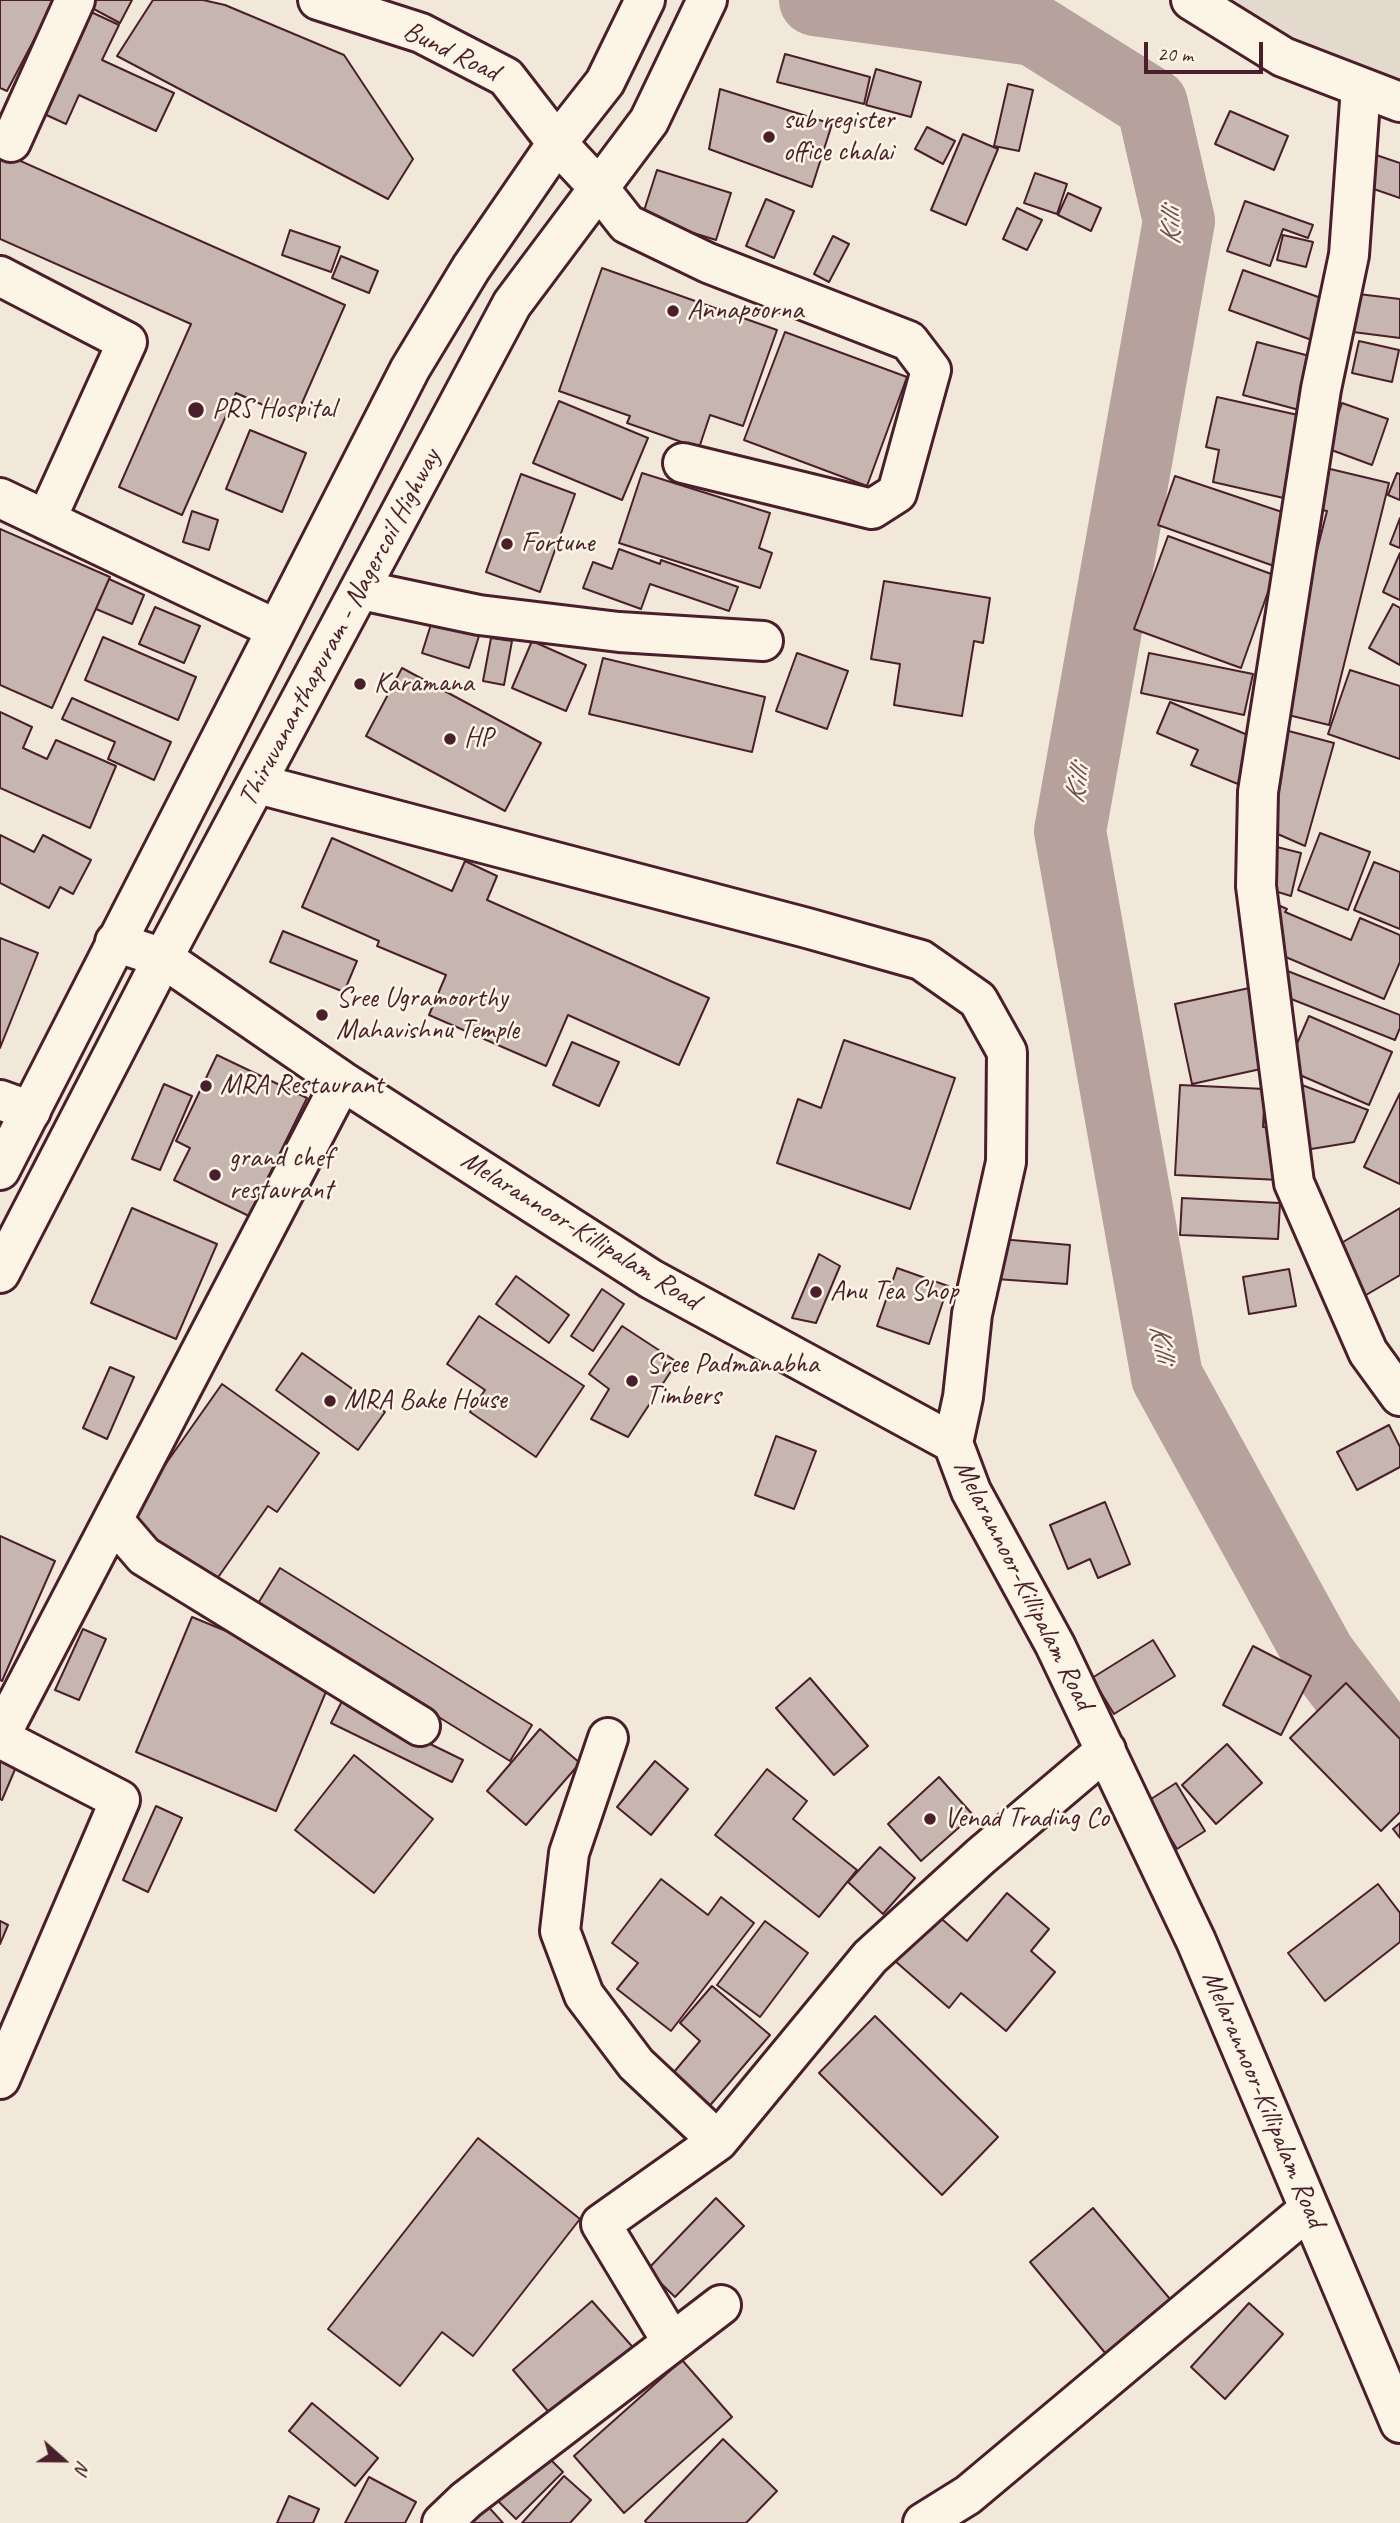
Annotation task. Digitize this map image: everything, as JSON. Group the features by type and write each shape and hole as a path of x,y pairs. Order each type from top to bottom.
{"street":[{"path":"11,142 75,0"},
{"name":"Bund Road","path":"318,0 421,33 506,77 557,143 628,224 708,263 909,341 931,370 897,493 872,509 683,463"},
{"name":"Thiruvananthapuram - Nagercoil Highway","path":"0,1170 16,1105 115,942 410,369 471,268 557,143 605,82 645,0"},
{"name":"Thiruvananthapuram - Nagercoil Highway","path":"0,1273 163,958 512,304 649,121 707,0"},
{"path":"1191,0 1283,57 1400,102"},
{"path":"1361,87 1349,256 1319,402 1258,792 1255,886 1294,1183 1368,1352 1400,1396"},
{"path":"0,276 128,342 47,520"},
{"path":"0,498 276,629"},
{"path":"361,590 479,615 619,632 763,641"},
{"path":"258,784 921,960 978,1000 1007,1052 1006,1162 972,1314 963,1397 953,1443"},
{"name":"Melarannoor-Killipalam Road","path":"115,942 163,958 342,1081 651,1279 953,1443 971,1491 1055,1645 1196,1941 1309,2209 1389,2367 1400,2423"},
{"path":"0,2079 120,1800 0,1737 342,1081"},
{"path":"113,1520 144,1556 420,1726"},
{"path":"608,1738 569,1853 559,1931 584,1995 636,2064 718,2141"},
{"path":"672,2342 601,2224 718,2141 870,1957 981,1856 1106,1750"},
{"path":"923,2523 968,2495 1309,2209"},
{"path":"442,2523 466,2500 721,2305"}],"shaded area":[{"path":"1225,0 1400,0 1400,83 1302,47"}],"building":[{"path":"0,0 55,0 7,91 0,88"},
{"path":"77,0 132,0 120,23"},
{"path":"153,0 203,0 225,5 344,55 413,159 388,199 117,56"},
{"path":"76,5 119,25 102,60 174,93 156,131 79,95 66,124 29,107"},
{"path":"785,54 870,77 864,104 777,82"},
{"path":"876,69 921,82 911,117 866,105"},
{"path":"1008,84 1033,90 1019,151 994,146"},
{"name":"sub register office chalai","path":"720,89 832,124 812,187 709,149"},
{"path":"1230,111 1288,136 1274,170 1215,144"},
{"path":"927,127 955,141 943,164 915,149"},
{"path":"963,134 998,149 966,225 931,210"},
{"path":"0,152 345,305 295,419 236,393 182,515 119,487 191,324 0,239"},
{"path":"1376,155 1400,163 1400,198 1365,186"},
{"path":"657,170 731,193 716,240 642,217"},
{"path":"1035,173 1067,184 1057,214 1024,203"},
{"path":"1068,193 1101,208 1091,231 1058,215"},
{"path":"766,199 794,211 774,258 746,246"},
{"path":"1245,201 1313,225 1308,238 1283,229 1270,266 1227,251"},
{"path":"1017,208 1042,220 1027,250 1003,239"},
{"path":"290,230 340,247 331,272 282,255"},
{"path":"1283,235 1313,242 1306,267 1277,260"},
{"path":"833,236 849,244 829,282 814,274"},
{"path":"341,256 378,271 369,293 332,278"},
{"path":"602,268 777,330 743,426 710,415 699,448 627,423 630,416 559,391"},
{"path":"1243,270 1335,303 1320,343 1229,310"},
{"path":"1350,293 1400,299 1400,338 1345,331"},
{"path":"785,332 907,377 867,486 744,440"},
{"path":"1359,341 1399,350 1392,382 1352,373"},
{"path":"1257,342 1317,358 1303,411 1243,395"},
{"path":"1217,397 1307,417 1288,499 1213,482 1219,450 1206,447"},
{"path":"559,401 648,438 622,500 533,463"},
{"path":"1342,403 1388,419 1372,465 1326,448"},
{"path":"250,430 306,453 282,512 226,489"},
{"path":"1326,468 1389,483 1329,725 1276,712 1327,511 1316,509"},
{"path":"642,473 770,513 759,548 772,553 760,588 619,543"},
{"path":"1397,473 1400,474 1400,500 1388,495"},
{"path":"521,474 575,494 540,592 486,572"},
{"path":"1175,476 1291,515 1274,566 1158,525"},
{"path":"192,511 218,520 209,550 183,542"},
{"path":"1400,518 1400,548 1390,544"},
{"path":"0,529 110,577 52,708 0,685"},
{"path":"1168,536 1274,575 1241,668 1134,629"},
{"path":"619,549 660,564 661,560 738,587 729,611 650,584 641,609 583,588 593,562 612,569"},
{"path":"1400,553 1400,600 1383,592"},
{"path":"109,579 144,595 132,624 96,609"},
{"path":"884,581 990,598 983,643 974,641 962,716 894,705 900,664 871,659"},
{"path":"1393,604 1400,608 1400,665 1369,648"},
{"path":"155,607 200,626 184,663 139,644"},
{"path":"432,621 479,636 469,668 422,653"},
{"path":"103,637 196,677 178,720 85,680"},
{"path":"491,638 512,641 504,685 483,681"},
{"path":"532,641 586,665 566,711 512,688"},
{"path":"797,653 848,671 827,729 776,711"},
{"path":"1149,653 1253,674 1244,715 1141,693"},
{"path":"603,658 765,697 752,752 589,714"},
{"path":"402,668 541,743 505,811 366,736"},
{"path":"1350,670 1400,686 1400,759 1328,734"},
{"path":"72,698 171,742 154,780 108,759 115,742 62,719"},
{"path":"1170,702 1257,739 1238,784 1191,765 1198,750 1157,733"},
{"path":"0,712 32,727 23,748 47,759 56,740 116,766 90,828 0,788"},
{"path":"1281,729 1334,743 1305,846 1264,828"},
{"path":"1320,833 1370,852 1348,910 1298,890"},
{"path":"0,835 34,852 43,835 91,860 73,894 60,887 49,908 0,883"},
{"path":"332,838 452,891 465,861 497,876 487,900 709,998 679,1065 568,1015 546,1066 429,1015 446,975 377,946 379,941 302,907"},
{"path":"1261,843 1301,853 1291,896 1268,889"},
{"path":"1374,862 1400,872 1400,929 1354,910"},
{"path":"1269,901 1287,909 1285,912 1351,940 1360,918 1400,935 1400,962 1384,999 1274,952"},
{"path":"283,931 357,961 344,992 270,962"},
{"path":"0,938 38,953 0,1048"},
{"path":"1285,970 1400,1015 1400,1028 1395,1040 1276,993"},
{"path":"1254,987 1270,1067 1192,1084 1175,1004"},
{"path":"1309,1016 1392,1052 1369,1105 1286,1069"},
{"path":"844,1040 955,1078 910,1209 777,1163 798,1099 821,1108"},
{"path":"572,1042 619,1062 599,1106 553,1085"},
{"path":"217,1055 307,1098 249,1216 174,1180 190,1148 176,1141"},
{"path":"1294,1082 1368,1110 1354,1142 1305,1150"},
{"path":"164,1084 192,1096 160,1170 132,1159"},
{"path":"1180,1085 1265,1089 1263,1127 1283,1129 1280,1180 1175,1175"},
{"path":"1400,1093 1400,1184 1364,1167"},
{"path":"1182,1198 1280,1203 1278,1239 1180,1235"},
{"path":"132,1208 217,1244 176,1339 91,1303"},
{"path":"1400,1208 1400,1275 1354,1302 1328,1251"},
{"path":"1000,1239 1070,1245 1067,1284 996,1279"},
{"name":"Anu Tea Shop","path":"819,1254 840,1266 816,1323 792,1318"},
{"path":"897,1268 948,1286 929,1344 877,1326"},
{"path":"1289,1269 1296,1306 1249,1314 1243,1277"},
{"path":"516,1276 569,1315 549,1343 496,1304"},
{"path":"602,1289 624,1304 593,1351 571,1336"},
{"path":"479,1316 584,1386 536,1457 470,1412 485,1390 447,1364"},
{"name":"Sree Padmanabha Timbers","path":"622,1326 677,1362 628,1437 591,1419 609,1389 589,1374"},
{"name":"MRA Bake House","path":"302,1353 385,1412 358,1450 276,1390"},
{"path":"110,1367 134,1377 107,1439 83,1428"},
{"path":"222,1384 319,1453 277,1512 268,1506 212,1586 124,1523"},
{"path":"1389,1425 1400,1447 1400,1467 1357,1490 1337,1452"},
{"path":"776,1436 816,1451 794,1509 755,1495"},
{"path":"1105,1502 1130,1564 1098,1578 1090,1559 1068,1569 1050,1525"},
{"path":"0,1536 55,1561 2,1681 0,1680"},
{"path":"280,1568 532,1725 510,1761 257,1605"},
{"path":"192,1617 333,1675 276,1811 136,1752"},
{"path":"83,1629 106,1639 79,1700 55,1690"},
{"path":"1153,1640 1175,1676 1114,1714 1092,1678"},
{"path":"1253,1646 1311,1676 1281,1735 1223,1705"},
{"path":"810,1678 868,1746 834,1775 776,1708"},
{"path":"1346,1683 1400,1739 1400,1812 1381,1831 1290,1738"},
{"path":"342,1701 463,1760 452,1782 331,1723"},
{"path":"540,1729 580,1763 526,1825 487,1791"},
{"path":"1227,1744 1262,1783 1216,1824 1182,1785"},
{"path":"354,1755 433,1819 374,1893 295,1830"},
{"path":"0,1760 16,1767 2,1800 0,1799"},
{"path":"655,1761 688,1789 651,1835 617,1807"},
{"path":"767,1769 807,1801 793,1819 857,1870 819,1917 715,1835"},
{"name":"Venad Trading Co","path":"939,1777 973,1815 921,1861 888,1824"},
{"path":"1176,1783 1205,1831 1177,1849 1148,1801"},
{"path":"156,1806 182,1818 148,1892 123,1880"},
{"path":"1400,1823 1400,1838 1393,1829"},
{"path":"880,1847 915,1878 883,1914 848,1882"},
{"path":"661,1879 708,1915 721,1897 754,1923 671,2031 617,1989 638,1963 612,1943"},
{"path":"1378,1884 1400,1913 1400,1942 1325,2001 1288,1953"},
{"path":"1007,1893 1049,1929 1031,1951 1055,1972 1006,2031 961,1993 949,2008 895,1961 936,1914 967,1941"},
{"path":"0,1921 8,1925 0,1944"},
{"path":"765,1921 808,1953 760,2017 717,1985"},
{"path":"712,1986 770,2035 707,2109 669,2078 700,2041 680,2023"},
{"path":"875,2016 998,2137 942,2195 819,2073"},
{"path":"478,2138 580,2219 473,2356 442,2332 400,2386 328,2329"},
{"path":"716,2198 744,2226 675,2297 647,2270"},
{"path":"1093,2208 1170,2299 1106,2354 1030,2262"},
{"path":"592,2301 637,2352 557,2422 513,2370"},
{"path":"1249,2303 1283,2334 1225,2399 1191,2367"},
{"path":"682,2360 732,2417 624,2513 574,2456"},
{"path":"312,2403 378,2458 355,2486 289,2431"},
{"path":"723,2439 777,2491 746,2523 647,2523 645,2521"},
{"path":"542,2451 563,2472 516,2519 495,2498"},
{"path":"564,2476 591,2500 570,2523 522,2523"},
{"path":"369,2477 416,2502 405,2523 345,2523"},
{"path":"289,2496 319,2509 313,2523 277,2523"},
{"path":"484,2502 503,2523 461,2523"}],"waterway":[{"name":"Killi","path":"815,0 1034,30 1152,104 1179,221 1070,831 1167,1377 1320,1656 1400,1762"}],"place":[{"name":"sub register office chalai","path":"769,137"},
{"name":"Annapoorna","path":"673,311"},
{"name":"PRS Hospital","path":"196,410"},
{"name":"Fortune","path":"507,544"},
{"name":"Karamana","path":"360,684"},
{"name":"HP","path":"450,739"},
{"name":"Sree Ugramoorthy Mahavishnu Temple","path":"322,1015"},
{"name":"MRA Restaurant","path":"206,1086"},
{"name":"grand chef restaurant","path":"215,1175"},
{"name":"Anu Tea Shop","path":"816,1292"},
{"name":"Sree Padmanabha Timbers","path":"632,1381"},
{"name":"MRA Bake House","path":"330,1401"},
{"name":"Venad Trading Co","path":"930,1819"}]}
